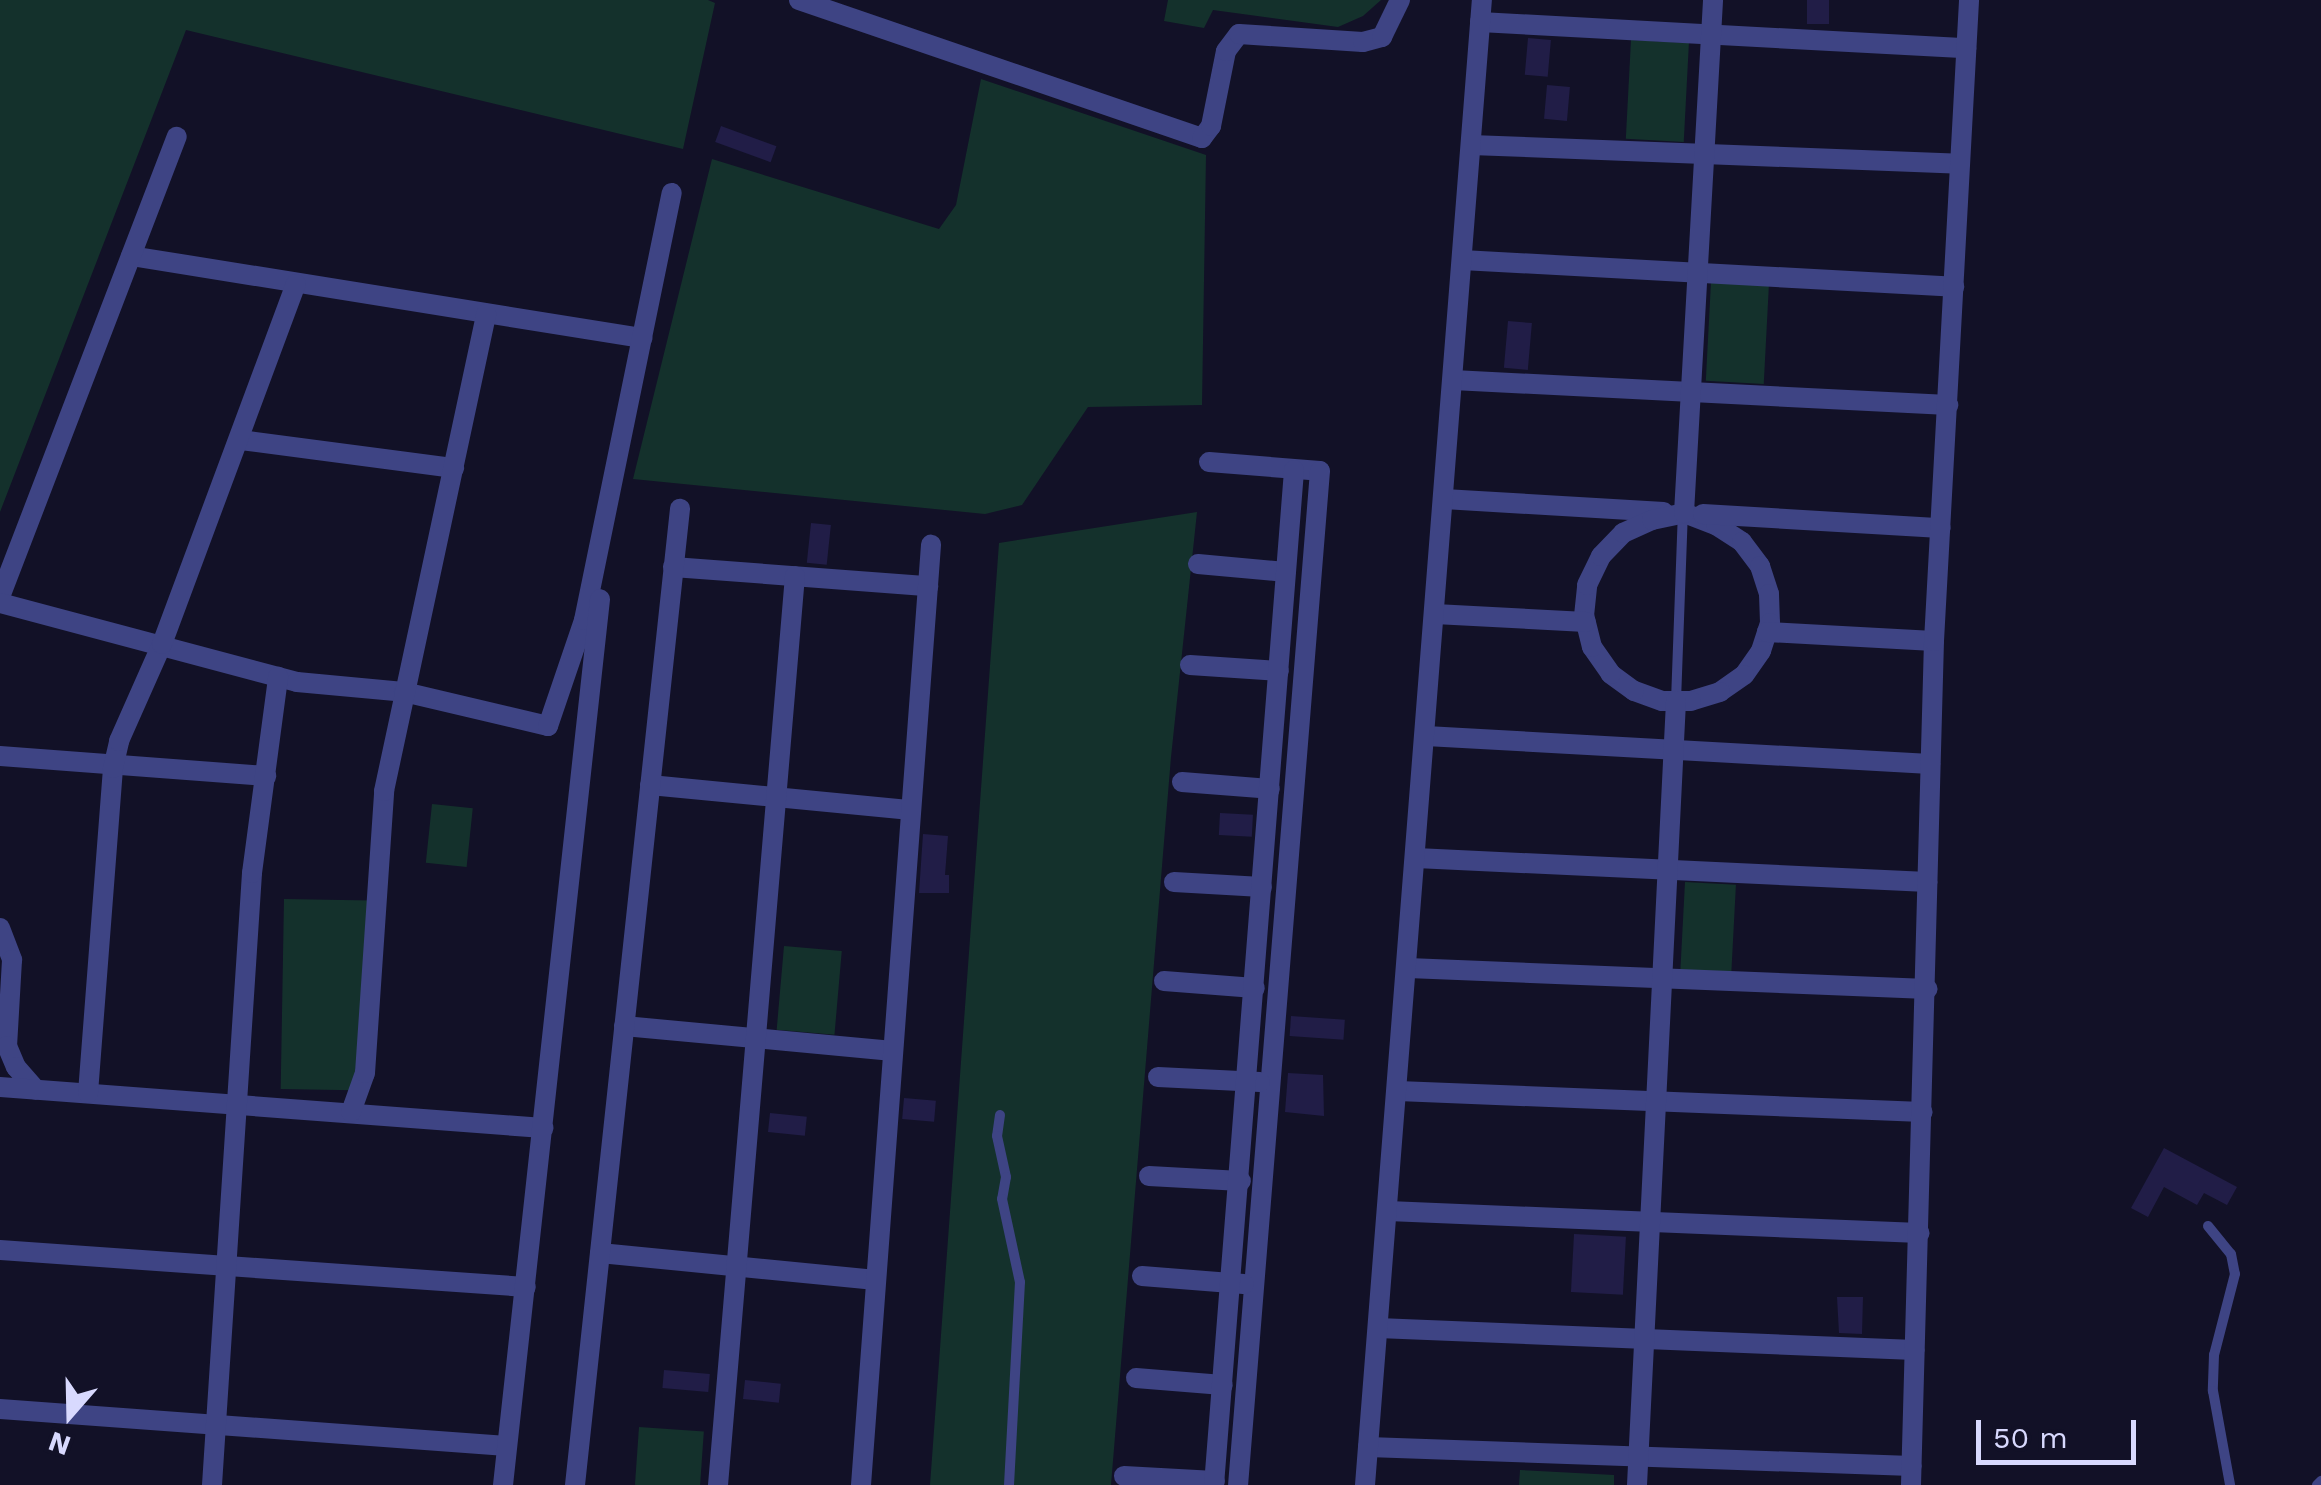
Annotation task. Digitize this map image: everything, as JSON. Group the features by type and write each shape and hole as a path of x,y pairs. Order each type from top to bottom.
{"street":[{"path":"799,0 1202,138 1211,126 1226,52 1238,34 1363,42 1382,37 1400,0"},
{"path":"1365,1485 1482,0"},
{"path":"1684,513 1712,0"},
{"path":"1368,1447 1638,1456 1911,1476 1928,990 1934,641 1969,0"},
{"path":"1480,22 1966,48"},
{"path":"177,136 0,600 278,678 404,692 548,726 584,620 672,193"},
{"path":"1471,144 1960,164"},
{"path":"131,256 642,338"},
{"path":"1462,260 1954,288"},
{"path":"88,1093 112,768 241,440 296,284"},
{"path":"350,1112 365,1073 384,791 486,314"},
{"path":"1453,380 1948,405"},
{"path":"241,440 454,468"},
{"path":"1208,462 1320,471 1238,1485"},
{"path":"1124,1476 1214,1483 1294,470"},
{"path":"503,1485 611,488"},
{"path":"1444,499 1940,528"},
{"path":"575,1485 680,509"},
{"path":"1684,513 1716,524 1742,542 1760,566 1769,594 1767,632 1761,651 1744,675 1720,692 1676,701 1634,691 1610,674 1592,647 1586,622 1587,584 1601,556 1624,533 1652,520 1684,513"},
{"path":"861,1485 931,545"},
{"path":"1198,564 1286,572"},
{"path":"674,568 928,586"},
{"path":"718,1485 795,576"},
{"path":"1435,614 1586,622"},
{"path":"1767,632 1934,641"},
{"path":"1190,665 1279,671"},
{"path":"212,1485 230,1267 252,874 278,678"},
{"path":"1637,1485 1659,978 1676,701"},
{"path":"1426,736 1930,764"},
{"path":"0,756 112,768 266,776"},
{"path":"1182,782 1270,789"},
{"path":"650,785 911,810"},
{"path":"1416,858 1927,882"},
{"path":"1174,882 1262,887"},
{"path":"0,928 12,960 7,1046 16,1067 36,1090"},
{"path":"1408,968 1928,990"},
{"path":"1164,980 1254,988"},
{"path":"624,1026 893,1051"},
{"path":"1158,1077 1272,1082"},
{"path":"0,1086 543,1128"},
{"path":"1398,1091 1924,1112"},
{"path":"1149,1176 1240,1182"},
{"path":"1388,1211 1920,1233"},
{"path":"0,1250 526,1288"},
{"path":"600,1253 876,1280"},
{"path":"1142,1276 1256,1285"},
{"path":"1378,1328 1916,1350"},
{"path":"1136,1378 1223,1385"},
{"path":"0,1409 507,1446"}],"lane":[{"path":"1676,701 1684,513"},
{"path":"1000,1115 996,1136 1006,1177 1002,1199 1020,1282 1010,1485"},
{"path":"2208,1226 2231,1254 2235,1274 2214,1355 2213,1390 2230,1485"}],"green space":[{"path":"0,0 715,3 683,149 186,30 0,512"},
{"path":"1168,0 1381,0 1363,16 1338,27 1213,10 1204,28 1164,21"},
{"path":"1631,40 1689,43 1684,142 1626,139"},
{"path":"981,79 1206,155 1202,405 1088,407 1022,505 985,514 633,479 712,159 939,229 956,205"},
{"path":"1711,282 1769,285 1764,384 1706,381"},
{"path":"1197,512 1171,757 1111,1485 930,1485 999,543"},
{"path":"432,804 473,808 467,867 426,863"},
{"path":"1685,882 1736,885 1731,978 1680,975"},
{"path":"284,899 371,901 368,1090 281,1089"},
{"path":"784,946 842,951 834,1035 777,1030"},
{"path":"639,1427 704,1432 700,1485 635,1485"},
{"path":"1520,1470 1614,1475 1614,1485 1519,1485"}],"building":[{"path":"1807,0 1829,0 1829,24 1807,24"},
{"path":"1528,38 1551,40 1548,77 1525,75"},
{"path":"1547,85 1570,87 1567,121 1544,119"},
{"path":"721,126 776,146 771,162 715,142"},
{"path":"1508,321 1532,323 1528,370 1504,368"},
{"path":"811,523 831,525 827,565 807,563"},
{"path":"1220,813 1253,815 1252,837 1219,835"},
{"path":"923,834 948,836 945,875 949,875 949,893 919,893"},
{"path":"1291,1016 1345,1020 1343,1040 1290,1036"},
{"path":"1288,1073 1323,1075 1324,1116 1285,1112"},
{"path":"904,1098 936,1101 934,1122 902,1119"},
{"path":"770,1113 807,1117 805,1136 768,1132"},
{"path":"2164,1148 2237,1187 2227,1205 2204,1193 2197,1205 2164,1187 2148,1217 2131,1208"},
{"path":"1574,1234 1626,1237 1623,1295 1571,1292"},
{"path":"1837,1297 1863,1297 1862,1334 1839,1333"},
{"path":"664,1370 710,1374 708,1392 662,1388"},
{"path":"745,1380 781,1384 779,1403 743,1399"}]}
